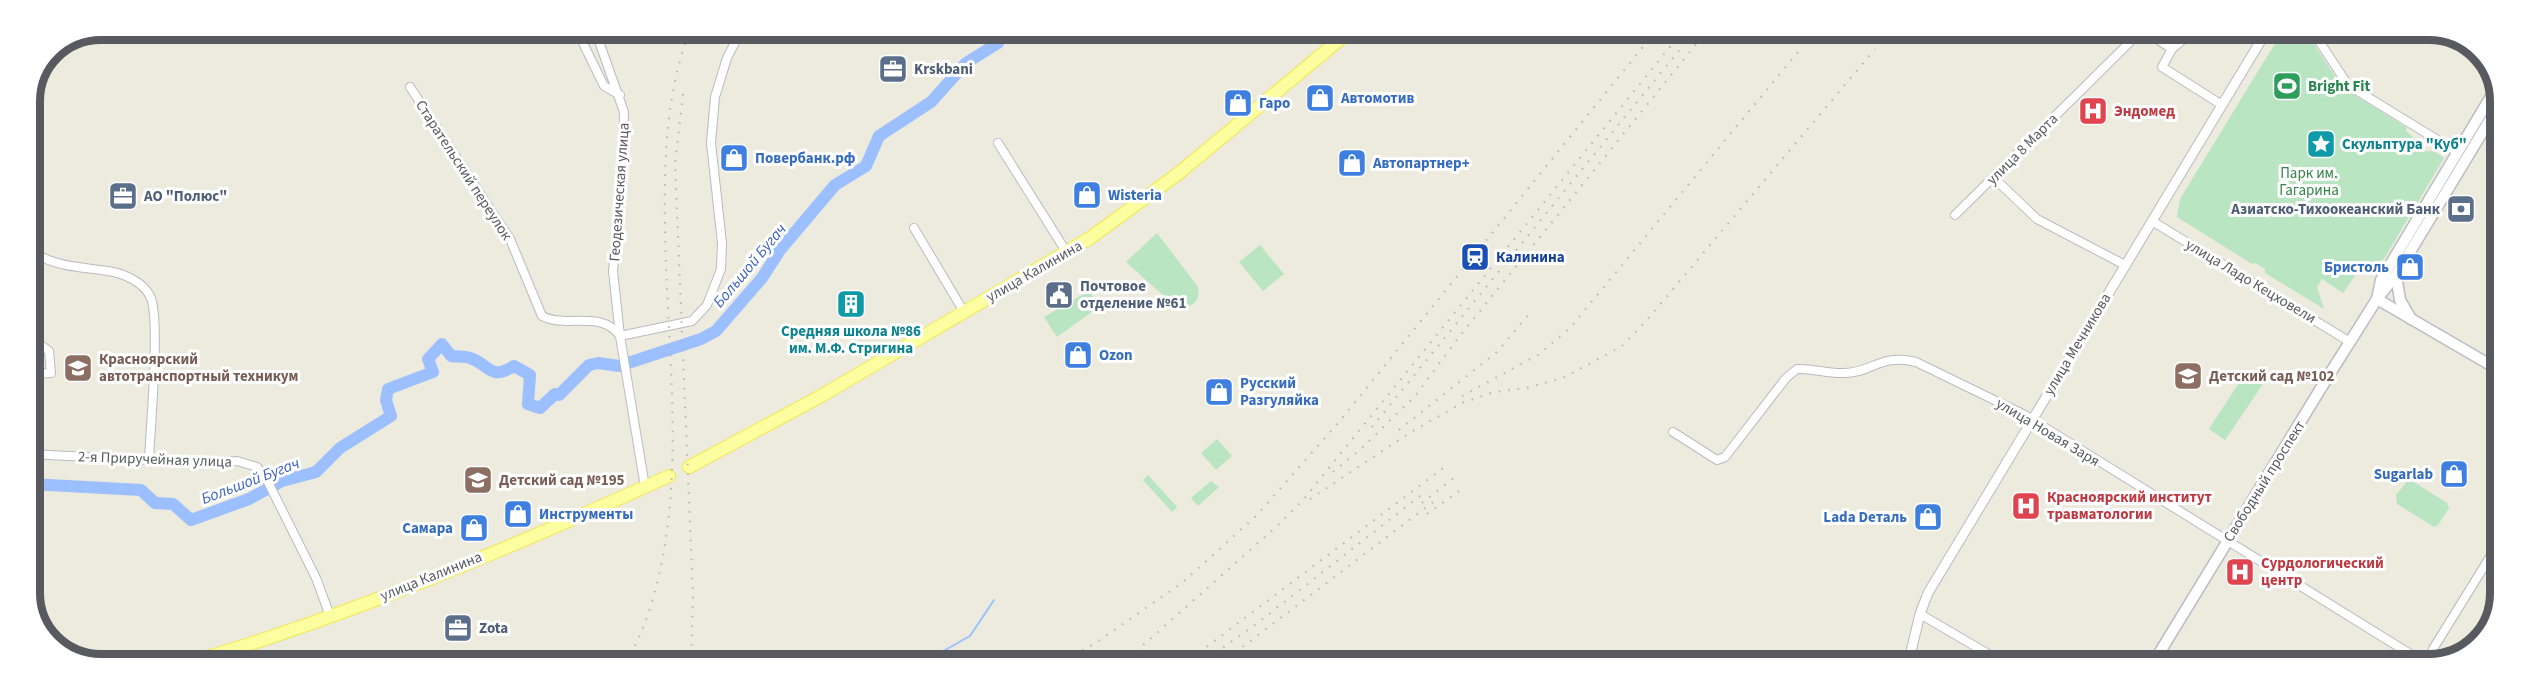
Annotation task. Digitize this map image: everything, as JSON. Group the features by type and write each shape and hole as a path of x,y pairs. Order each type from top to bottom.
{"main road":[{"name":"улица Калинина","path":"217,654 288,632 530,537 671,476 820,396 1066,253 1147,198 1339,40"},
{"name":"Свободный проспект","path":"2159,654 2350,342 2377,299 2396,275 2489,102"},
{"name":"Свободный проспект","path":"2377,299 2378,284 2462,155 2489,118"},
{"path":"2396,275 2400,300 2411,319"},
{"path":"2377,299 2490,365"}],"street":[{"name":"Геодезическая улица","path":"599,40 620,95 624,112 622,181 613,271 620,336 626,357 645,487"},
{"path":"620,336 692,321 707,304 722,269 722,243 711,143 715,97 727,58 736,40"},
{"name":"улица 8 Марта","path":"1955,215 2132,40"},
{"path":"2158,40 2172,49"},
{"path":"2183,40 2172,49 2162,67 2222,105"},
{"name":"улица Мечникова","path":"1910,654 1920,614 1928,593 2261,40"},
{"path":"2318,40 2348,85 2462,155"},
{"path":"583,43 604,86 620,95"},
{"name":"Старательский переулок","path":"410,87 510,239 542,316 551,320 587,319 614,327 620,336"},
{"path":"998,143 1066,253"},
{"path":"1994,178 2037,219 2125,265"},
{"name":"улица Ладо Кецховели","path":"2152,221 2350,342"},
{"path":"914,228 964,312"},
{"path":"40,256 46,260 115,272 137,282 151,297 155,322 149,460"},
{"path":"40,345 49,351 51,373 41,373"},
{"name":"улица Новая Заря","path":"1673,432 1716,460 1725,457 1786,378 1797,369 1845,374 1880,361 1903,359 1970,386 2032,421 2414,654"},
{"name":"2-я Приручейная улица","path":"41,455 149,460 237,461 257,467 266,478 316,578 330,616"},
{"path":"2432,654 2490,557"},
{"path":"1920,614 1990,654"}],"green space":[{"name":"Парк им. Гагарина","path":"2277,40 2311,40 2342,87 2407,128 2406,131 2413,137 2410,147 2413,152 2434,151 2444,158 2384,259 2358,271 2343,293 2322,279 2317,287 2324,309 2265,273 2265,269 2255,263 2252,264 2177,217 2180,199"},
{"path":"1157,233 1198,287 1198,297 1190,306 1177,308 1126,262"},
{"path":"1260,245 1284,274 1263,291 1239,262"},
{"path":"1089,291 1100,306 1057,337 1044,317"},
{"path":"2246,372 2263,384 2225,440 2209,429"},
{"path":"1217,439 1232,456 1216,470 1201,453"},
{"path":"1148,475 1177,507 1172,512 1143,480"},
{"path":"2409,479 2447,503 2449,508 2438,525 2434,527 2397,504 2396,495"},
{"path":"1211,481 1219,487 1198,506 1191,498"}],"waterway":[{"name":"Большой Бугач","path":"41,485 141,490 155,503 173,504 191,520 249,499 282,481 316,472 340,448 391,416 386,400 388,389 433,372 428,359 442,344 451,356 470,358 495,372 514,366 530,375 528,404 540,408 555,394 559,395 589,365 598,363 619,366 701,339 716,331 762,278 780,250 835,185 866,166 879,136 931,102 966,63 998,43 999,40"},
{"path":"938,654 970,636 994,600"}],"railway":[{"path":"631,654 653,600 665,546 670,501 672,408 666,269 665,175 671,102 687,40"},
{"path":"1076,654 1094,644 1182,583 1256,516 1339,422 1649,40"},
{"path":"1133,654 1276,527 1303,500 1676,40"},
{"path":"1372,427 1687,40"},
{"path":"1333,472 1362,448 1415,396 1459,337 1700,40"},
{"path":"1310,499 1411,432 1462,403 1494,392 1526,388 1563,378 1622,346 1647,320 1875,49"},
{"path":"1462,396 1538,355 1570,328 1798,52"},
{"path":"683,94 675,164 693,595 691,654"},
{"path":"1399,430 1497,352 1529,314"},
{"path":"1197,654 1447,465"},
{"path":"1422,503 1456,476"},
{"path":"1427,514 1459,491"},
{"path":"1214,654 1255,625 1425,492"},
{"path":"1233,654 1433,502"}],"place":[{"name":"Krskbani","path":"893,69"},
{"name":"Bright Fit","path":"2287,86"},
{"name":"Автомотив","path":"1320,98"},
{"name":"Гаро","path":"1238,103"},
{"name":"Эндомед","path":"2093,111"},
{"name":"Скульптура \"Куб\"","path":"2321,144"},
{"name":"Повербанк.рф","path":"734,158"},
{"name":"Автопартнер+","path":"1352,163"},
{"name":"Wisteria","path":"1087,195"},
{"name":"АО \"Полюс\"","path":"123,196"},
{"name":"Азиатско-Тихоокеанский Банк","path":"2461,209"},
{"name":"Калинина","path":"1475,257"},
{"name":"Бристоль","path":"2410,267"},
{"name":"Почтовое отделение №61","path":"1059,295"},
{"name":"Средняя школа №86 им. М.Ф. Стригина","path":"851,304"},
{"name":"Ozon","path":"1078,355"},
{"name":"Красноярский автотранспортный техникум","path":"78,368"},
{"name":"Детский сад №102","path":"2188,376"},
{"name":"Русский Разгуляйка","path":"1219,392"},
{"name":"Sugarlab","path":"2454,474"},
{"name":"Детский сад №195","path":"478,480"},
{"name":"Красноярский институт травматологии","path":"2026,506"},
{"name":"Инструменты","path":"518,514"},
{"name":"Lada Dеталь","path":"1928,517"},
{"name":"Самара","path":"474,528"},
{"name":"Сурдологический центр","path":"2240,572"},
{"name":"Zota","path":"458,628"}]}
